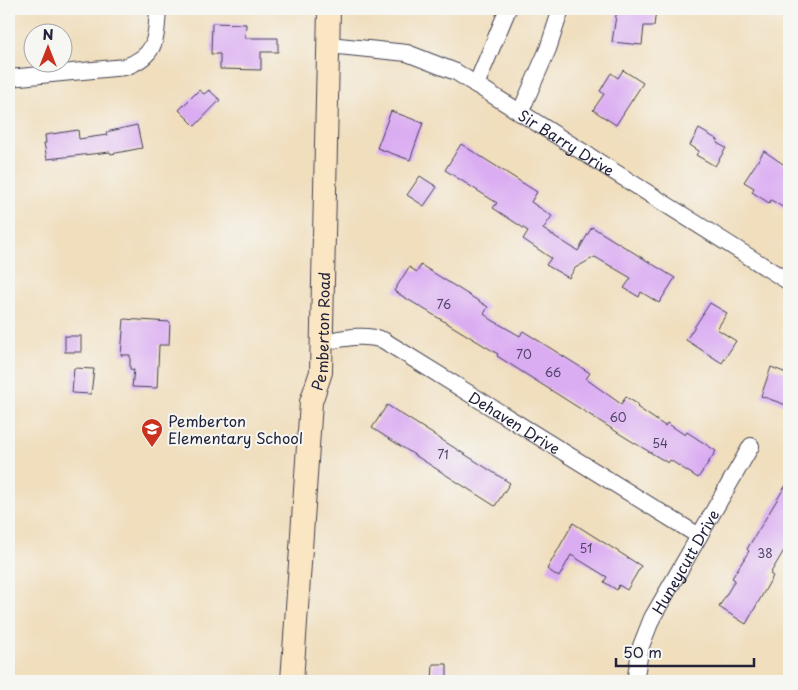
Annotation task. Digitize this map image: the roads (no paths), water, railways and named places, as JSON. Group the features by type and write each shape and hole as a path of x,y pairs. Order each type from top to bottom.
{"street":[{"path":"9,78 125,67 139,62 147,55 155,43 158,9"},
{"name":"Pemberton Road","path":"292,681 311,402 321,372 329,9"},
{"path":"476,85 508,9"},
{"path":"520,113 548,49 561,9"},
{"name":"Sir Barry Drive","path":"329,45 407,53 456,72 789,282"},
{"name":"Dehaven Drive","path":"321,342 355,336 383,340 700,536"},
{"name":"Huneycutt Drive","path":"635,681 640,646 652,618 751,446"}],"place":[{"name":"Pemberton Elementary School","path":"152,448"}]}
